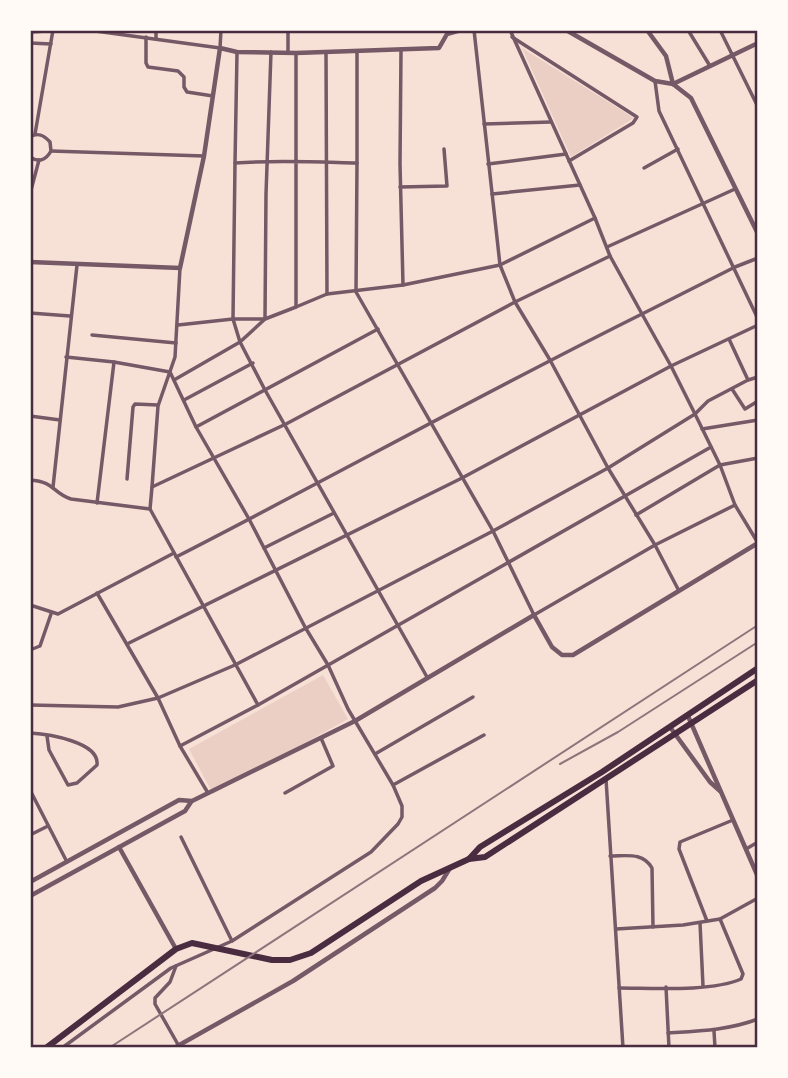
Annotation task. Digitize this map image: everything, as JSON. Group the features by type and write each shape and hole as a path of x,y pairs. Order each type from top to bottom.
{"main road":[{"path":"469,859 480,847 602,772 758,668"},
{"path":"46,1048 176,949 192,943 272,960 290,960 311,953 421,881 469,859 485,857 758,680"}],"street":[{"path":"35,134 53,30"},
{"path":"32,31 63,30"},
{"path":"88,30 123,32 237,52 296,53 439,48 447,32 461,30"},
{"path":"156,30 156,38"},
{"path":"222,30 204,156 180,268 176,343 170,372 158,405 150,509 258,705"},
{"path":"288,30 288,52"},
{"path":"474,30 500,265 515,302 680,592"},
{"path":"357,52 356,292 493,531 552,647 562,655 573,655 758,543 735,505 720,465 671,366 610,256 510,30"},
{"path":"566,30 655,81 673,84 691,98 758,234"},
{"path":"647,30 666,56 673,84"},
{"path":"688,30 710,66"},
{"path":"720,30 758,107"},
{"path":"146,37 148,67 178,71 184,77 187,92 213,96"},
{"path":"512,37 637,117 634,123 569,161"},
{"path":"30,43 51,44"},
{"path":"673,84 758,43"},
{"path":"401,51 400,187 403,285"},
{"path":"237,52 233,319 240,342 265,390 427,677"},
{"path":"174,380 240,342 265,319 271,52"},
{"path":"326,52 327,294"},
{"path":"296,53 296,307"},
{"path":"655,81 659,111 758,319"},
{"path":"484,124 551,122"},
{"path":"30,137 35,134 44,135 50,142 51,151 44,159 30,158"},
{"path":"400,187 447,186 444,149"},
{"path":"644,168 678,149"},
{"path":"51,151 204,156"},
{"path":"488,163 565,154"},
{"path":"30,194 39,160"},
{"path":"236,163 357,163"},
{"path":"492,194 580,185"},
{"path":"607,247 686,209 705,204 736,189"},
{"path":"178,325 233,319 265,319 327,294 403,285 500,265 595,218"},
{"path":"152,487 286,424 397,363 610,256"},
{"path":"30,605 51,614 64,612 97,593 318,484 550,360 758,258"},
{"path":"30,262 180,268"},
{"path":"53,487 76,265"},
{"path":"30,327 31,313 71,316"},
{"path":"127,644 461,478 671,366 758,325"},
{"path":"196,427 378,329"},
{"path":"92,335 176,343"},
{"path":"729,339 748,380"},
{"path":"66,357 170,372"},
{"path":"97,503 114,362"},
{"path":"183,400 253,363"},
{"path":"62,1048 176,964 232,941 371,852 402,817 402,806 393,785 355,721 328,665 305,627 249,519 212,457 170,372"},
{"path":"30,705 118,707 158,698 235,665 608,468 695,414 708,401 758,377"},
{"path":"732,388 745,409 758,401"},
{"path":"127,480 133,407 135,404 158,405"},
{"path":"30,416 60,420"},
{"path":"702,429 758,420"},
{"path":"180,746 258,705 711,447"},
{"path":"636,514 720,465 758,458"},
{"path":"30,480 46,482 65,497 150,509"},
{"path":"30,896 181,813 192,801 355,721 655,545 735,505"},
{"path":"264,548 334,513"},
{"path":"97,593 158,698 180,746 208,793"},
{"path":"30,649 40,646 51,614"},
{"path":"375,754 473,697"},
{"path":"688,716 758,877"},
{"path":"670,727 720,792"},
{"path":"30,733 47,736 90,748 98,757 97,765 78,783 68,785 49,750 47,736"},
{"path":"393,785 484,735"},
{"path":"285,793 332,766 321,737"},
{"path":"606,779 623,1048"},
{"path":"30,790 66,862"},
{"path":"30,882 178,800 192,801"},
{"path":"707,921 678,849 680,842 733,820"},
{"path":"30,835 48,826"},
{"path":"181,837 232,941"},
{"path":"746,849 758,842"},
{"path":"119,847 176,949"},
{"path":"610,856 641,856 648,861 652,868 653,927"},
{"path":"176,964 170,982 155,998 155,1004 178,1047 293,981 435,888 450,868"},
{"path":"615,929 720,919 758,898"},
{"path":"619,988 703,986 741,979 743,974 720,919"},
{"path":"700,923 703,986"},
{"path":"666,987 669,1048"},
{"path":"668,1033 714,1031 758,1021"},
{"path":"714,1031 715,1048"}],"shaded area":[{"path":"522,48 634,118 571,157"},
{"path":"323,675 348,719 213,794 189,749"}],"railway":[{"path":"109,1048 758,625"},
{"path":"560,764 618,732 758,642"}]}
